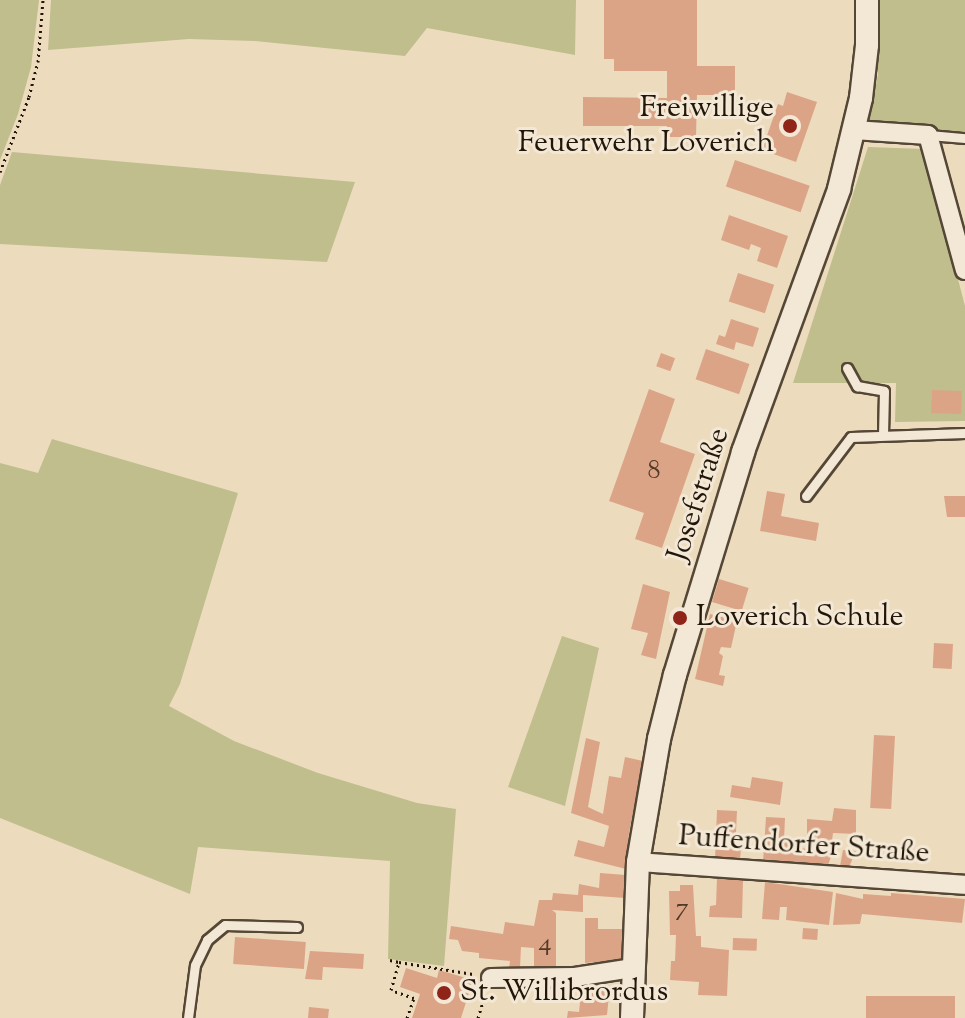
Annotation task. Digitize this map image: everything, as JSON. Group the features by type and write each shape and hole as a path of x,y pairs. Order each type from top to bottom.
{"street":[{"name":"Josefstraße","path":"632,1018 638,862 659,739 679,660 743,452 830,216 854,130 867,45 867,0"},
{"path":"854,130 928,135 965,270"},
{"name":"Puffendorfer Straße","path":"638,862 965,885"},
{"path":"491,978 575,977 633,968"}],"lane":[{"path":"928,135 965,138"},
{"path":"847,368 857,386 884,391 883,435"},
{"path":"806,496 851,437 965,433"},
{"path":"188,1018 195,965 207,940 225,925 297,927"}],"path":[{"path":"0,172 29,97 38,62 43,0"},
{"path":"390,960 491,978 478,1018"},
{"path":"399,962 391,990 414,998 407,1018"}],"shaded area":[{"path":"0,0 39,0 31,67 18,114 0,160"},
{"path":"51,0 576,0 575,55 427,28 405,56 255,41 189,39 48,50"},
{"path":"878,0 965,0 965,134 867,126 878,75"},
{"path":"868,147 924,149 965,306 965,421 895,422 896,383 793,383"},
{"path":"12,152 355,182 327,262 0,244 0,185"},
{"path":"52,439 238,493 180,684 169,706 234,741 318,773 417,803 456,809 444,966 388,959 390,861 198,847 190,894 0,818 0,463 38,473"},
{"path":"562,636 599,648 565,806 508,787"}],"building":[{"path":"604,0 697,0 697,66 735,66 735,95 697,95 696,137 667,137 667,126 583,126 583,97 667,98 667,71 614,71 614,59 604,59"},
{"name":"Freiwillige Feuerwehr Loverich","path":"787,92 817,102 796,162 762,150 778,104 783,106"},
{"path":"735,160 810,186 801,212 726,186"},
{"path":"729,215 788,236 777,268 757,261 761,248 751,244 749,250 721,240"},
{"path":"738,273 774,285 765,313 729,302"},
{"path":"731,319 759,328 753,347 736,342 734,350 716,344 719,335 725,337"},
{"path":"706,349 749,364 739,394 696,379"},
{"path":"661,353 675,358 670,371 656,366"},
{"path":"649,389 675,399 660,442 695,454 662,548 635,539 644,513 609,501"},
{"path":"932,390 962,391 961,414 931,413"},
{"path":"767,491 785,494 781,516 819,523 816,541 760,531"},
{"path":"944,496 965,496 965,517 947,517"},
{"path":"719,579 749,588 742,611 712,602"},
{"path":"643,584 670,592 656,659 641,655 648,633 631,629"},
{"path":"735,613 745,614 743,623 737,621 731,648 721,647 719,653 723,656 719,675 725,676 723,686 695,679 710,614 733,620"},
{"path":"934,643 953,644 952,669 933,668"},
{"path":"874,735 895,736 891,809 870,808"},
{"path":"586,738 600,742 588,807 603,814 609,776 621,778 625,757 643,761 629,833 626,869 574,856 578,840 604,847 609,826 571,813"},
{"path":"752,777 783,782 780,805 730,797 732,785 750,788"},
{"path":"834,808 856,810 856,834 833,833 832,841 807,840 807,819 832,821"},
{"path":"717,810 737,811 736,832 742,833 740,861 715,860"},
{"path":"766,817 785,818 784,840 799,841 798,848 832,854 828,865 763,862"},
{"path":"843,850 856,851 849,867 840,866"},
{"path":"600,873 626,875 625,898 583,895 583,912 552,910 556,913 556,966 534,968 534,948 521,947 520,968 509,968 510,961 479,958 479,953 462,951 458,940 449,939 451,926 503,934 505,922 534,926 539,900 552,900 553,893 578,895 579,884 599,888"},
{"path":"717,878 743,880 742,918 709,917 710,906 716,905"},
{"path":"765,882 833,892 829,925 786,920 787,907 780,907 779,920 762,919"},
{"path":"680,885 693,885 696,936 701,936 701,947 729,950 727,996 698,995 699,982 670,980 671,961 675,961 676,935 670,935 669,891 680,891"},
{"path":"836,893 863,899 863,894 891,896 891,893 965,899 962,923 862,914 860,924 833,925"},
{"path":"585,918 598,918 598,929 623,929 621,960 585,963"},
{"path":"803,928 818,929 817,940 802,939"},
{"path":"235,937 306,942 304,969 233,964"},
{"path":"733,938 757,939 757,951 733,950"},
{"path":"310,951 364,954 363,969 323,967 322,980 305,979"},
{"name":"St. Willibrordus","path":"406,968 437,978 439,970 473,980 461,1018 412,1018 420,994 400,987"},
{"path":"582,983 610,986 607,1015 567,1018 568,1011 579,1012"},
{"path":"866,996 955,996 955,1018 866,1018"},
{"path":"309,1007 329,1009 328,1018 308,1018"}],"place":[{"name":"Freiwillige Feuerwehr Loverich","path":"790,126"},
{"name":"Loverich Schule","path":"680,618"},
{"name":"St. Willibrordus","path":"444,993"}]}
